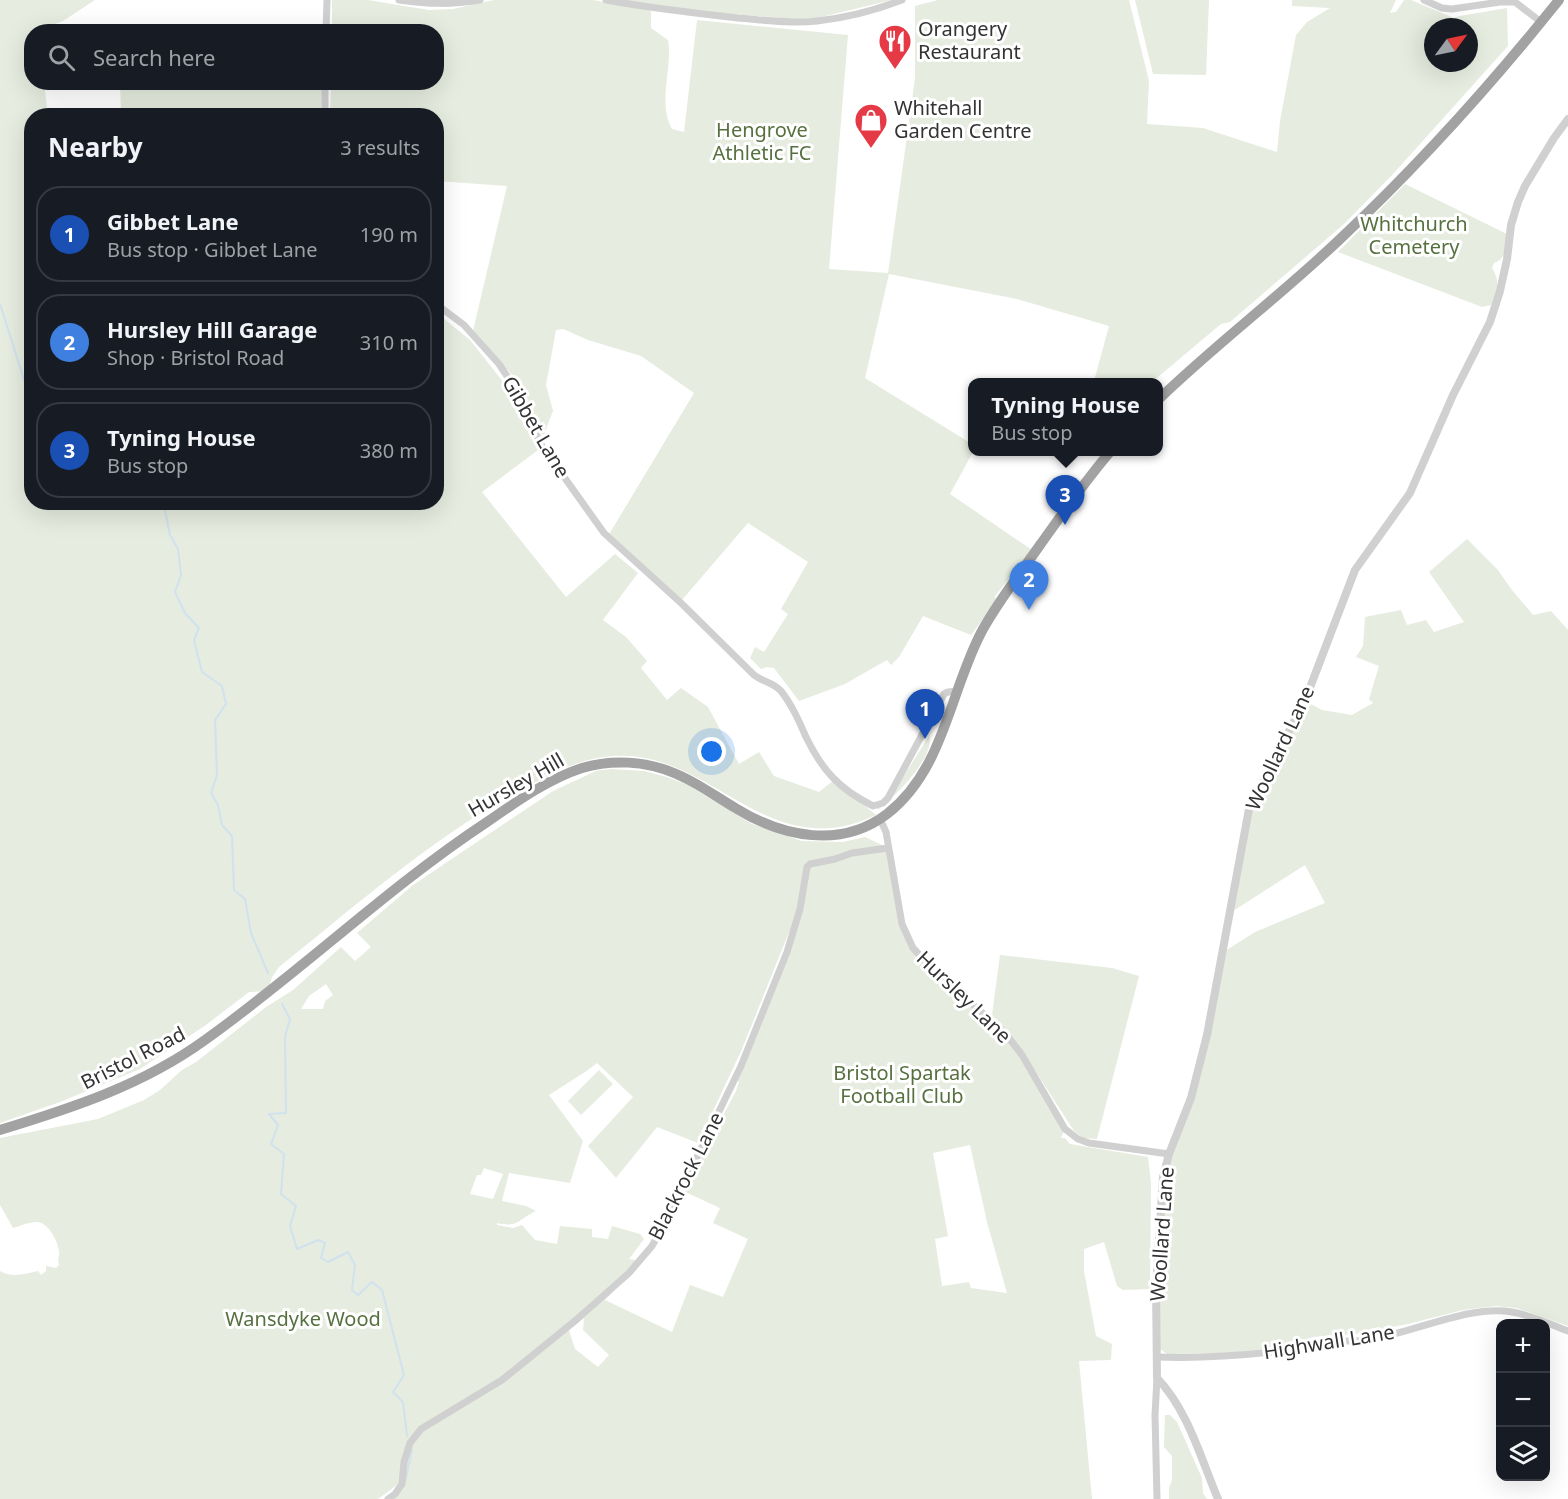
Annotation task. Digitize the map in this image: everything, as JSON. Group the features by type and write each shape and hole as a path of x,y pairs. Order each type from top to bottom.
{"highway":[{"path":"1163,395 1374,207 1465,110 1559,0"},
{"path":"957,691 978,639 1002,598 1084,483 1107,456"},
{"name":"Hursley Hill","path":"268,991 431,860 517,802 558,778 579,769 618,762 641,764 663,769 690,780 752,817 776,828 800,834 823,836 860,830 880,819 903,800 924,771 938,744 957,691"},
{"name":"Bristol Road","path":"0,1130 67,1110 149,1075 204,1041 268,991"}],"street":[{"path":"326,24 327,0"},
{"path":"399,0 453,5 480,0"},
{"path":"606,0 708,15 801,22 843,16 902,0"},
{"path":"1424,0 1442,8 1452,9 1515,2 1542,22"},
{"path":"325,90 325,108"},
{"name":"Woollard Lane","path":"1157,1499 1156,1287 1163,1177 1168,1154 1191,1098 1207,1035 1249,808 1306,699 1355,570 1410,493 1453,395 1490,322 1500,291 1511,225 1518,202 1525,186 1568,119"},
{"name":"Gibbet Lane","path":"444,310 464,325 499,364 511,382 542,446 604,533 681,603 754,675 769,681 781,691 826,772 838,783 873,806 883,803 888,798 944,694 957,691"},
{"name":"Hursley Lane","path":"880,819 886,832 902,924 913,948 1005,1033 1022,1055 1071,1136 1089,1143 1168,1154"},
{"name":"Blackrock Lane","path":"388,1499 402,1484 404,1462 410,1443 421,1429 502,1380 581,1317 629,1273 652,1246 741,1066 787,952 800,909 807,867 810,864 852,853 888,848"},
{"name":"Highwall Lane","path":"1157,1357 1189,1359 1230,1357 1333,1342 1366,1340 1487,1312 1510,1311 1568,1331"},
{"path":"1157,1378 1170,1391 1183,1416 1218,1499"}],"green space":[{"path":"0,0 95,0 55,24 24,24 24,90 45,90 47,108 24,108 24,510 444,510 444,319 470,340 507,387 517,412 538,450 482,492 566,597 615,554 638,573 603,620 626,637 647,661 641,668 667,700 681,688 708,707 739,764 759,752 774,776 819,792 834,780 876,815 836,827 801,827 768,816 675,767 641,757 604,757 577,763 502,800 403,867 279,967 272,977 268,991 249,992 206,1025 140,1069 60,1102 0,1123"},
{"name":"Hengrove Athletic FC","path":"332,0 368,0 429,10 453,9 494,0 593,0 651,11 651,28 668,40 669,62 665,97 668,119 672,129 684,132 697,20 848,35 829,269 888,273 915,78 915,6 938,0 1129,0 1149,81 1147,124 1203,128 1277,152 1280,121 1296,35 1307,22 1330,8 1292,6 1292,0 1396,0 1390,13 1396,12 1404,0 1411,0 1454,18 1507,8 1508,46 1394,173 1344,224 1230,322 1221,324 1157,378 1095,378 1109,326 1017,299 889,274 865,378 968,442 968,456 971,456 950,494 1032,550 995,596 996,601 971,635 923,616 899,657 891,665 887,660 845,684 799,701 774,668 761,669 750,658 755,647 764,652 788,614 781,609 808,562 748,523 682,600 608,536 694,393 641,356 588,340 563,329 556,330 546,385 553,411 544,434 539,434 512,375 473,331 507,186 444,182 444,108 330,108 331,90 444,90 444,24 332,24"},
{"path":"616,0 892,0 817,18 797,19 706,12"},
{"path":"1135,0 1209,0 1206,75 1153,74"},
{"path":"120,90 322,90 321,108 121,108"},
{"name":"Whitchurch Cemetery","path":"1405,184 1507,234 1504,255 1494,263 1492,268 1497,286 1491,305 1482,307 1338,252"},
{"path":"1467,539 1498,570 1533,615 1551,611 1568,630 1568,1326 1517,1308 1496,1306 1463,1310 1356,1334 1312,1337 1300,1345 1230,1353 1167,1354 1160,1349 1159,1342 1165,1177 1182,1128 1225,951 1255,932 1325,903 1305,865 1233,911 1252,809 1307,702 1322,710 1352,715 1373,703 1369,699 1379,666 1356,657 1363,646 1365,617 1401,610 1407,625 1426,620 1434,632 1464,622 1429,572"},
{"path":"929,736 926,755 920,765 903,787 878,810 877,808 893,793"},
{"name":"Wansdyke Wood","path":"611,769 644,771 667,777 688,785 752,824 802,841 843,842 865,837 888,848 902,924 913,949 1005,1033 1065,1129 1061,1138 1065,1138 1070,1144 1148,1157 1151,1183 1150,1289 1123,1290 1117,1286 1104,1242 1084,1249 1084,1271 1096,1336 1112,1344 1111,1360 1079,1361 1092,1499 391,1499 404,1480 378,1499 0,1499 0,1271 14,1275 38,1271 41,1275 46,1271 46,1266 56,1268 59,1265 59,1253 54,1237 45,1225 34,1222 13,1228 0,1205 0,1138 98,1119 144,1100 266,1007 293,990 341,947 355,961 371,947 357,933 413,885 553,791 596,771","holes":["789,932 792,935 735,1079 739,1082 736,1091 683,1191 720,1208 713,1223 748,1239 723,1297 690,1285 672,1332 605,1300 642,1261 629,1259 644,1239 640,1234 612,1226 608,1239 592,1237 592,1229 560,1226 557,1244 535,1240 522,1225 513,1228 497,1225 497,1223 515,1224 536,1211 526,1206 502,1201 509,1173 570,1183 583,1141 549,1095 597,1063 633,1097 588,1146 616,1178 657,1127 698,1143 742,1049","326,984 333,995 325,1001 323,1009 301,1009 309,996","970,1145 987,1222 1007,1293 971,1288 969,1282 942,1286 935,1239 948,1236 933,1153","484,1168 503,1174 493,1199 470,1194 477,1175 481,1175","584,1318 583,1330 609,1355 598,1367 575,1349 569,1330"]},
{"name":"Bristol Spartak Football Club","path":"1000,955 1112,968 1139,976 1097,1139 1083,1138 1074,1131 1025,1055 992,1015"},
{"path":"599,1070 613,1084 581,1115 568,1101"},
{"path":"1165,1415 1170,1415 1177,1422 1202,1478 1203,1493 1207,1499 1169,1499 1172,1456 1164,1447"}],"waterway":[{"path":"0,304 24,380"},
{"path":"165,510 170,535 178,549 181,575 175,592 185,613 199,628 194,640 202,672 222,686 226,704 215,720 217,775 211,793 218,805 222,825 232,836 234,890 245,899 251,933 268,973"},
{"path":"282,1004 290,1019 285,1037 286,1113 269,1114 278,1125 271,1144 284,1154 281,1194 296,1206 290,1226 297,1249 318,1240 325,1243 321,1258 328,1262 348,1252 355,1265 352,1290 358,1295 372,1282 382,1290 404,1375 393,1392 403,1402 407,1436"},
{"path":"405,1482 412,1450"}],"place":[{"name":"Orangery Restaurant","path":"895,70"},
{"name":"Whitehall Garden Centre","path":"871,149"},
{"name":"Tyning House","path":"1065,525"},
{"name":"Hursley Hill Garage","path":"1029,610"},
{"name":"Gibbet Lane","path":"925,739"}]}
